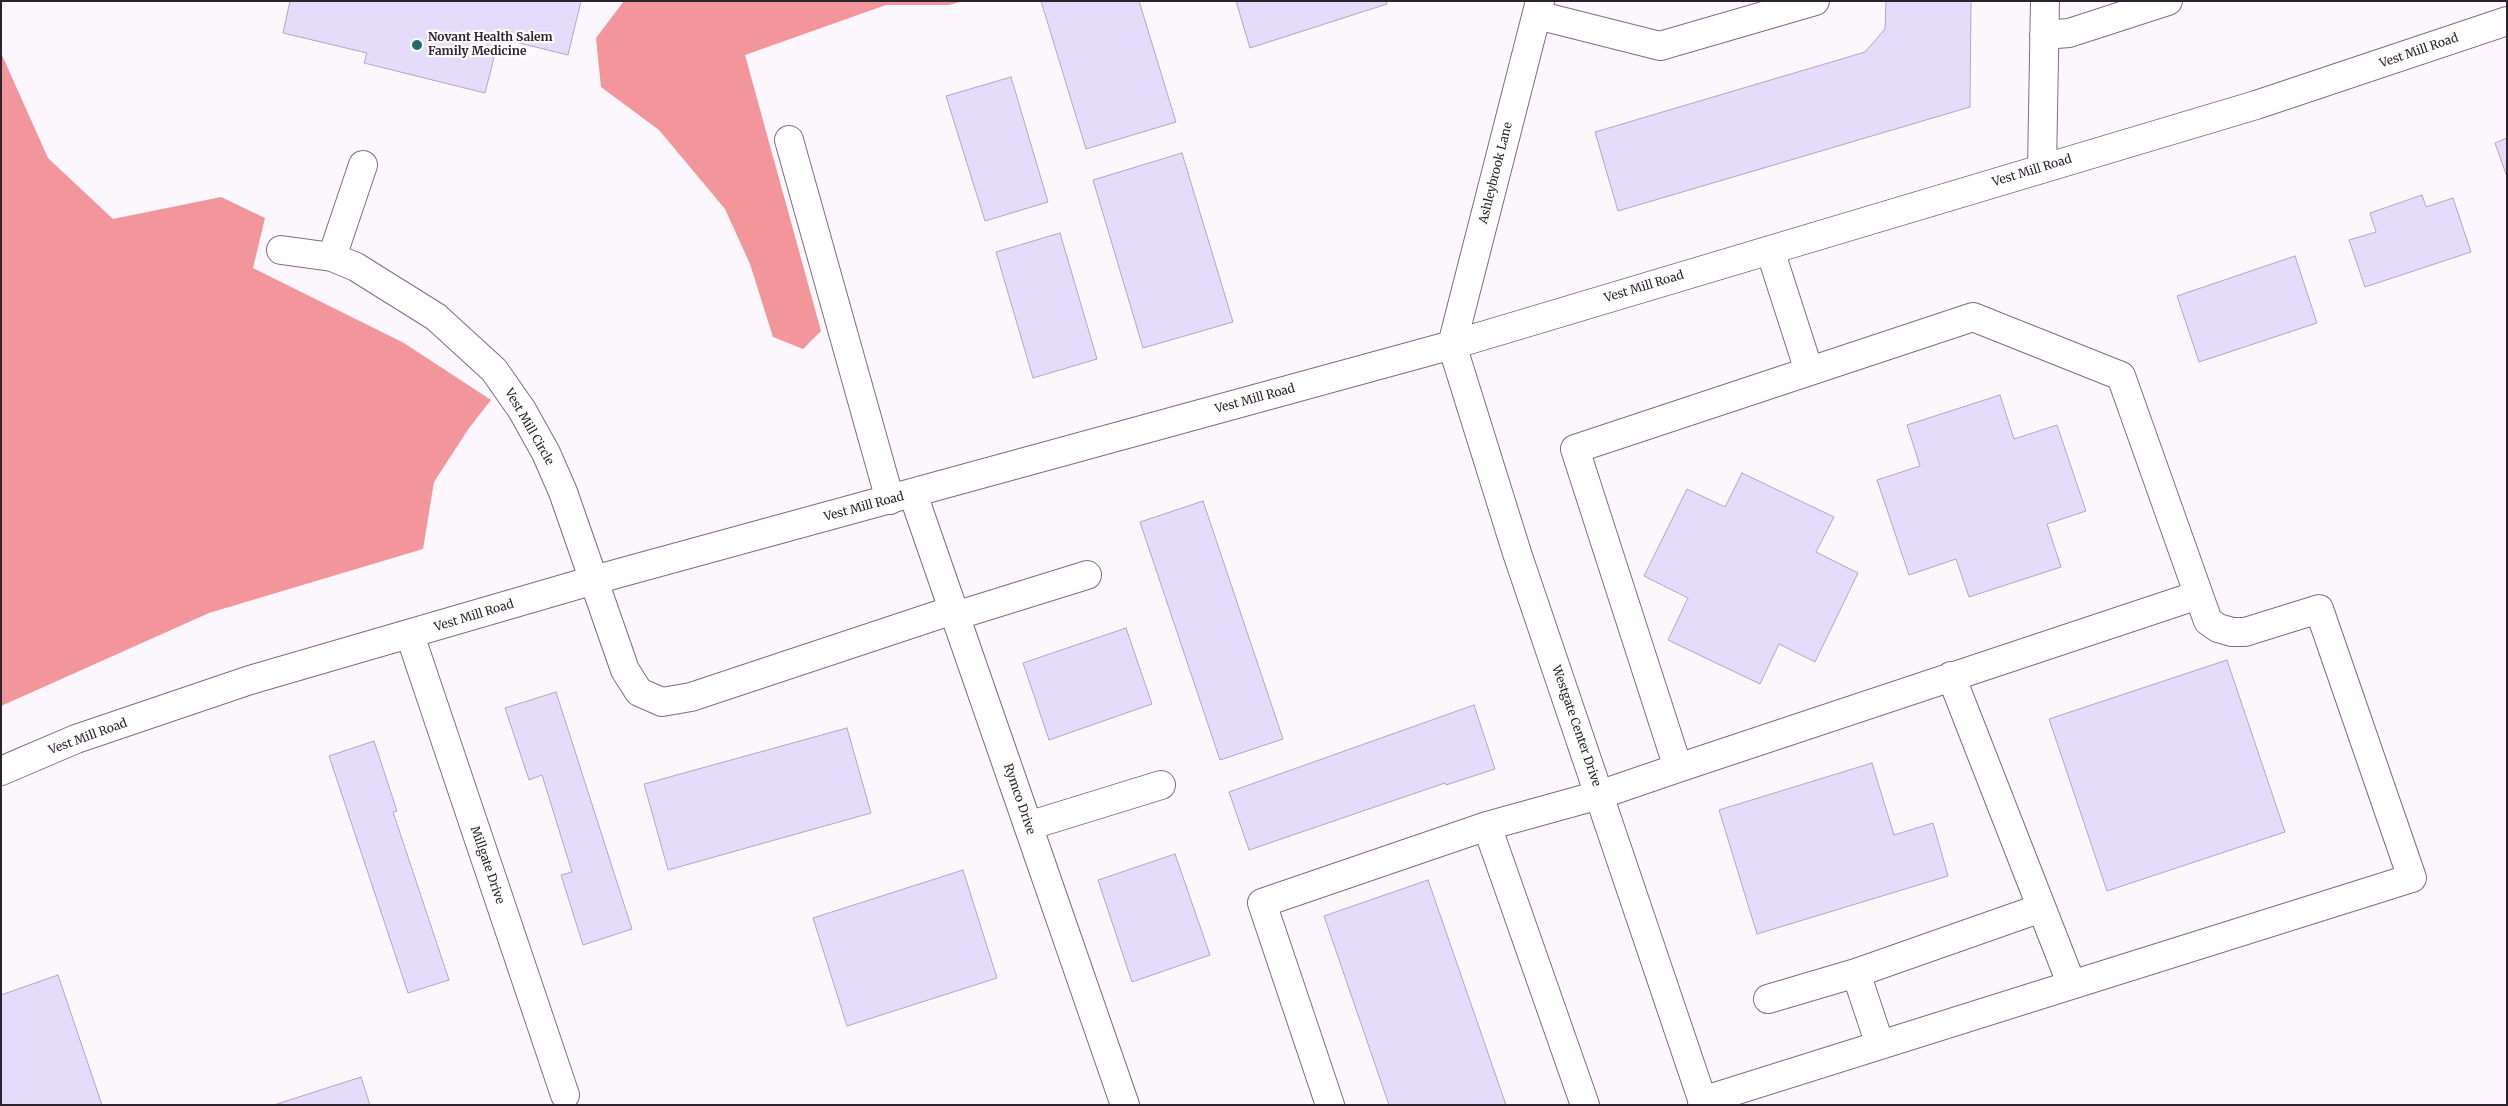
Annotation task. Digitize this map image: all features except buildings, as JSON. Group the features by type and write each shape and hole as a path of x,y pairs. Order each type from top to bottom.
{"street":[{"path":"1538,8 1660,46 1815,1"},
{"path":"2042,168 2045,1"},
{"path":"2044,35 2068,33 2168,1"},
{"name":"Ashleybrook Lane","path":"1452,345 1538,8"},
{"name":"Vest Mill Road","path":"1,771 76,739 250,680 594,580 1452,345 2256,105 2507,21"},
{"name":"Rymco Drive","path":"789,140 901,497 954,613 1125,1105"},
{"path":"332,257 363,165"},
{"name":"Vest Mill Circle","path":"282,250 332,257 356,267 436,318 494,370 522,410 546,453 563,492 626,670 639,692 662,702 691,697 954,613 1087,575"},
{"path":"1770,250 1809,371"},
{"path":"1678,768 1575,449 1973,317 2121,376 2208,622 2218,628 2232,632 2263,627 2318,608 2412,878 2070,983 1703,1103"},
{"name":"Westgate Center Drive","path":"1452,345 1517,553 1703,1103"},
{"path":"1330,1105 1262,903 1487,826 1599,795 2198,595"},
{"name":"Millgate Drive","path":"410,635 565,1095"},
{"path":"1951,676 2070,983"},
{"path":"1028,826 1161,785"},
{"path":"1487,826 1584,1105"},
{"path":"1768,999 1856,973 2041,908"},
{"path":"1856,973 1880,1045"}],"shaded area":[{"path":"624,1 963,1 949,5 886,5 745,55 821,331 803,349 773,337 750,264 725,209 659,130 601,87 596,38"},
{"path":"1,53 48,158 113,219 221,197 265,218 253,268 404,343 491,400 469,428 434,482 423,549 209,613 1,706"}],"place":[{"name":"Novant Health Salem Family Medicine","path":"417,45"}]}
